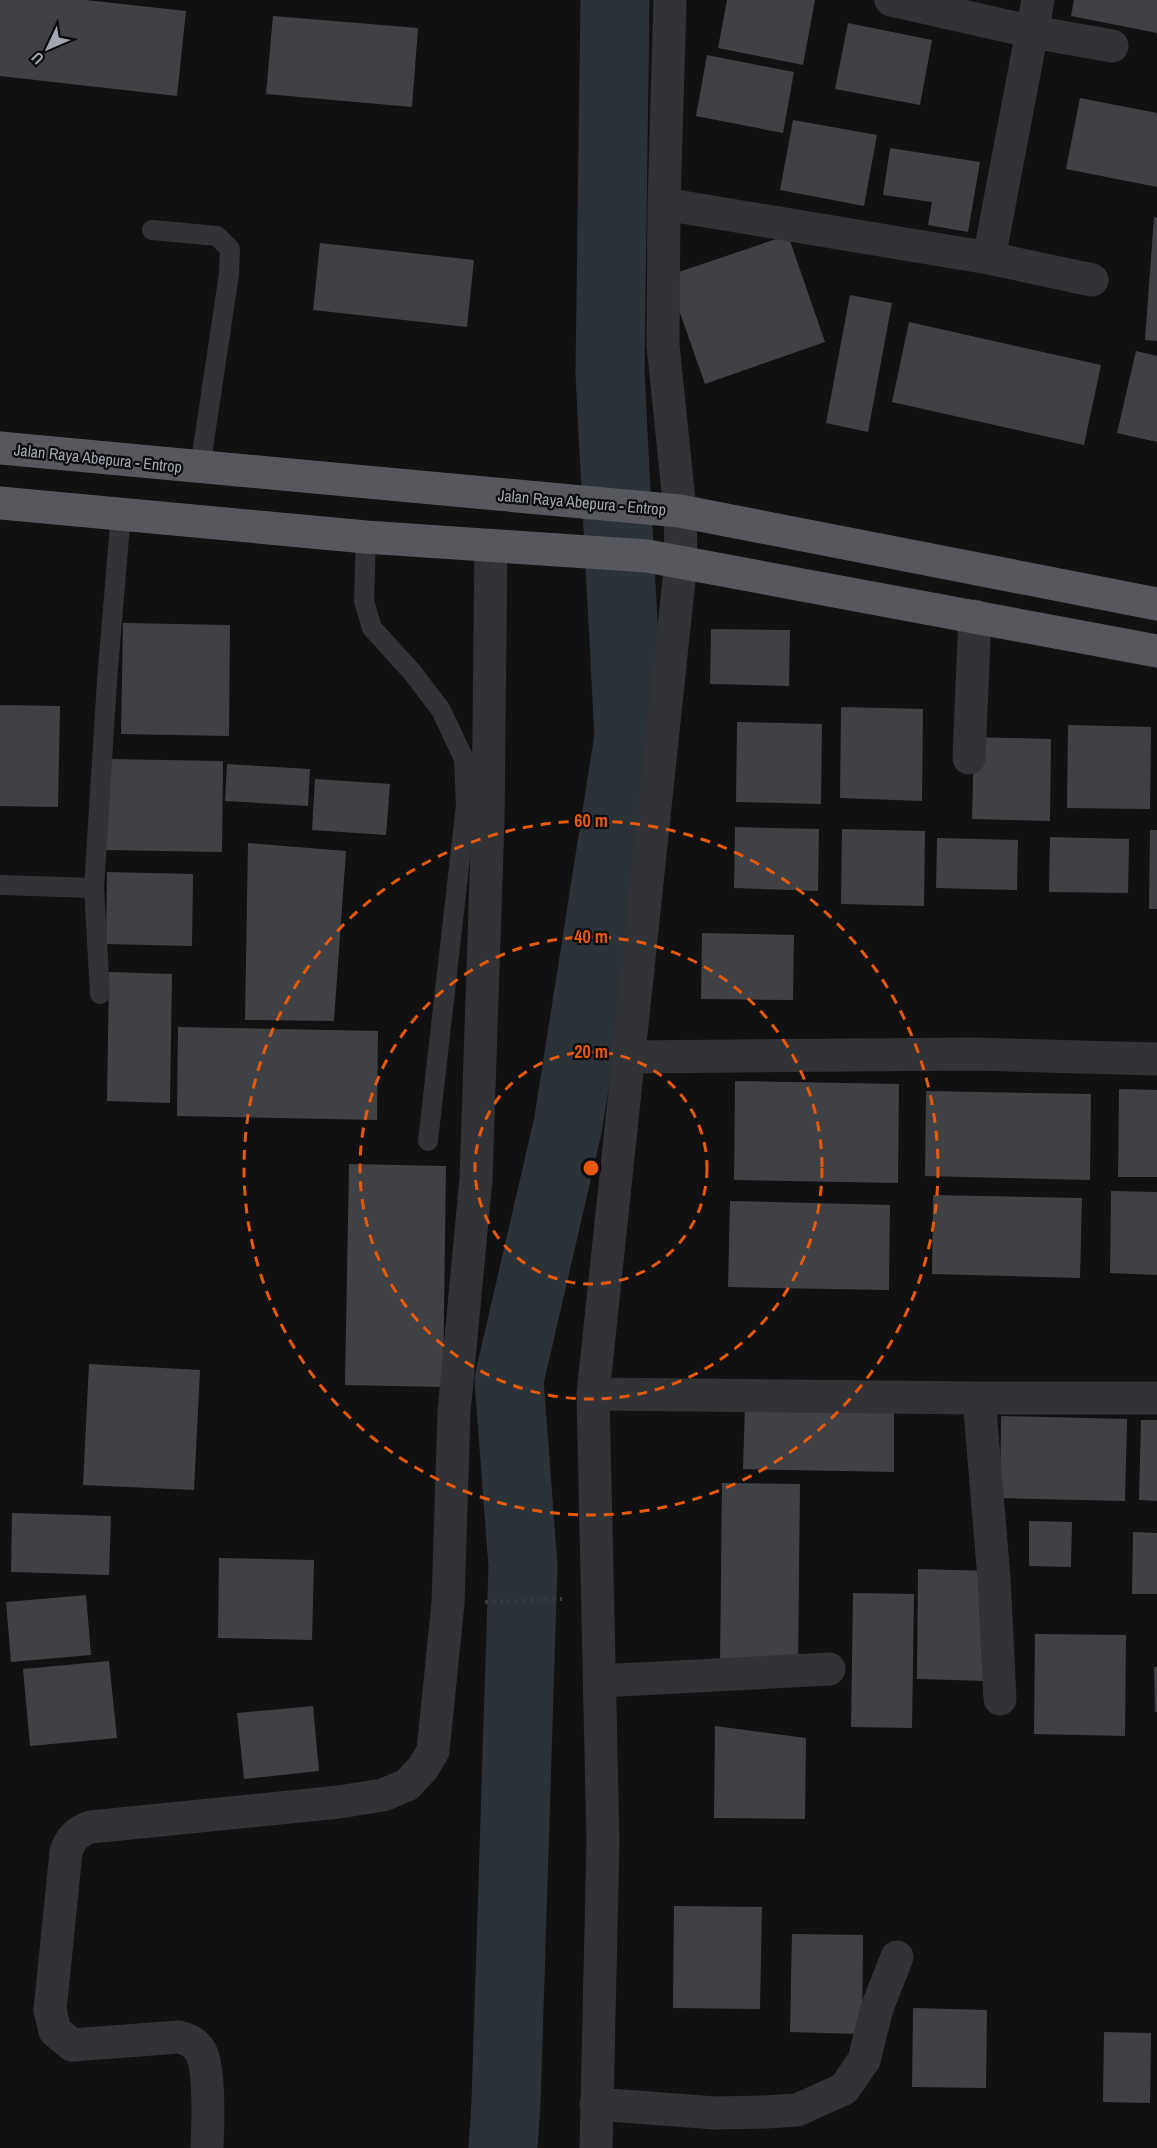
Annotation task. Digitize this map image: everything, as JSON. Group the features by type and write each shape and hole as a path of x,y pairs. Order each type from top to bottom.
{"highway":[{"name":"Jalan Raya Abepura - Entrop","path":"0,448 680,511 1157,604"},
{"path":"0,503 366,537 647,556 1157,651"}],"street":[{"path":"596,2148 603,1842 594,1394 681,561 680,511 663,345 664,204 670,0"},
{"path":"891,0 1035,16 1112,46"},
{"path":"989,258 1035,16"},
{"path":"664,204 989,258 1092,280"},
{"path":"207,2148 208,2101 204,2062 201,2052 190,2039 178,2037 72,2045 55,2031 50,2010 66,1852 68,1843 75,1835 83,1830 99,1826 339,1802 384,1795 407,1785 423,1768 433,1751 448,1603 454,1412 476,1179 488,820 491,545"},
{"path":"969,758 975,616"},
{"path":"628,1057 974,1054 1157,1059"},
{"path":"594,1394 1157,1398"},
{"path":"980,1398 994,1578 1000,1699"},
{"path":"600,1681 829,1669"},
{"path":"596,2104 715,2113 766,2112 797,2110 844,2089 864,2060 877,2008 897,1957"}],"lane":[{"path":"152,230 217,236 230,249 229,274 200,468"},
{"path":"100,994 94,888 107,681 121,513"},
{"path":"366,537 364,601 372,628 412,672 441,710 464,759 466,805 428,1141"},
{"path":"0,885 94,888"}],"path":[{"path":"490,1602 550,1600"}],"building":[{"path":"0,0 86,0 186,11 177,96 0,76"},
{"path":"727,0 815,0 803,65 718,48"},
{"path":"1074,0 1157,0 1157,33 1071,16"},
{"path":"273,16 418,28 412,107 266,94"},
{"path":"848,23 932,40 920,105 835,89"},
{"path":"707,55 794,72 783,133 696,116"},
{"path":"1080,98 1157,113 1157,187 1066,169"},
{"path":"793,120 877,135 864,206 780,190"},
{"path":"890,148 980,162 968,232 928,225 932,202 883,195"},
{"path":"1154,217 1157,218 1157,341 1145,340"},
{"path":"788,235 825,342 705,384 667,276"},
{"path":"320,243 474,260 467,327 313,310"},
{"path":"850,295 892,303 868,432 826,423"},
{"path":"909,322 1101,365 1084,445 892,402"},
{"path":"1136,351 1157,356 1157,442 1117,433"},
{"path":"123,623 230,625 229,736 121,734"},
{"path":"711,629 790,630 789,686 710,684"},
{"path":"0,705 60,706 58,807 0,806"},
{"path":"841,707 923,709 922,801 840,798"},
{"path":"737,722 822,724 821,804 736,802"},
{"path":"1068,725 1151,727 1150,809 1067,808"},
{"path":"974,737 1051,739 1050,821 972,819"},
{"path":"106,759 223,761 222,852 104,850"},
{"path":"227,764 310,769 308,806 225,801"},
{"path":"315,779 390,784 386,835 312,830"},
{"path":"735,827 819,829 818,891 734,888"},
{"path":"842,829 925,831 924,906 841,904"},
{"path":"1150,830 1157,830 1157,909 1149,909"},
{"path":"1050,837 1129,839 1128,893 1049,892"},
{"path":"937,838 1018,840 1017,890 936,888"},
{"path":"248,843 346,851 334,1021 245,1020"},
{"path":"107,872 193,874 192,946 106,944"},
{"path":"702,933 794,935 793,1000 701,999"},
{"path":"109,972 172,974 170,1103 107,1101"},
{"path":"178,1027 378,1031 377,1120 177,1116"},
{"path":"735,1081 899,1084 898,1183 734,1180"},
{"path":"1119,1089 1157,1090 1157,1177 1118,1177"},
{"path":"926,1091 1091,1094 1090,1180 925,1176"},
{"path":"349,1164 446,1166 443,1387 345,1385"},
{"path":"1111,1191 1157,1192 1157,1275 1110,1273"},
{"path":"933,1195 1082,1198 1080,1278 932,1274"},
{"path":"730,1201 890,1205 889,1290 728,1287"},
{"path":"89,1364 200,1370 194,1490 83,1485"},
{"path":"745,1405 894,1407 894,1472 743,1469"},
{"path":"1001,1416 1127,1419 1125,1501 1000,1498"},
{"path":"1141,1420 1157,1420 1157,1501 1139,1500"},
{"path":"722,1483 800,1484 798,1665 720,1663"},
{"path":"12,1513 111,1516 109,1575 11,1572"},
{"path":"1029,1521 1072,1522 1071,1567 1029,1566"},
{"path":"1133,1532 1157,1533 1157,1594 1132,1594"},
{"path":"219,1558 314,1560 312,1640 218,1638"},
{"path":"918,1569 989,1571 987,1681 917,1679"},
{"path":"853,1593 914,1594 912,1728 851,1727"},
{"path":"86,1595 91,1655 11,1662 6,1602"},
{"path":"1035,1634 1126,1635 1125,1736 1034,1734"},
{"path":"109,1661 117,1738 30,1746 23,1669"},
{"path":"1154,1667 1157,1667 1157,1712 1155,1712"},
{"path":"313,1706 319,1771 244,1779 237,1713"},
{"path":"715,1726 806,1738 805,1819 714,1818"},
{"path":"674,1906 762,1907 760,2009 673,2008"},
{"path":"792,1934 863,1935 862,2034 790,2032"},
{"path":"913,2008 987,2010 986,2088 912,2087"},
{"path":"1104,2032 1151,2033 1150,2103 1103,2102"}],"waterway":[{"path":"503,2148 523,1566 509,1380 568,1125 629,737 610,374 615,0"}]}
